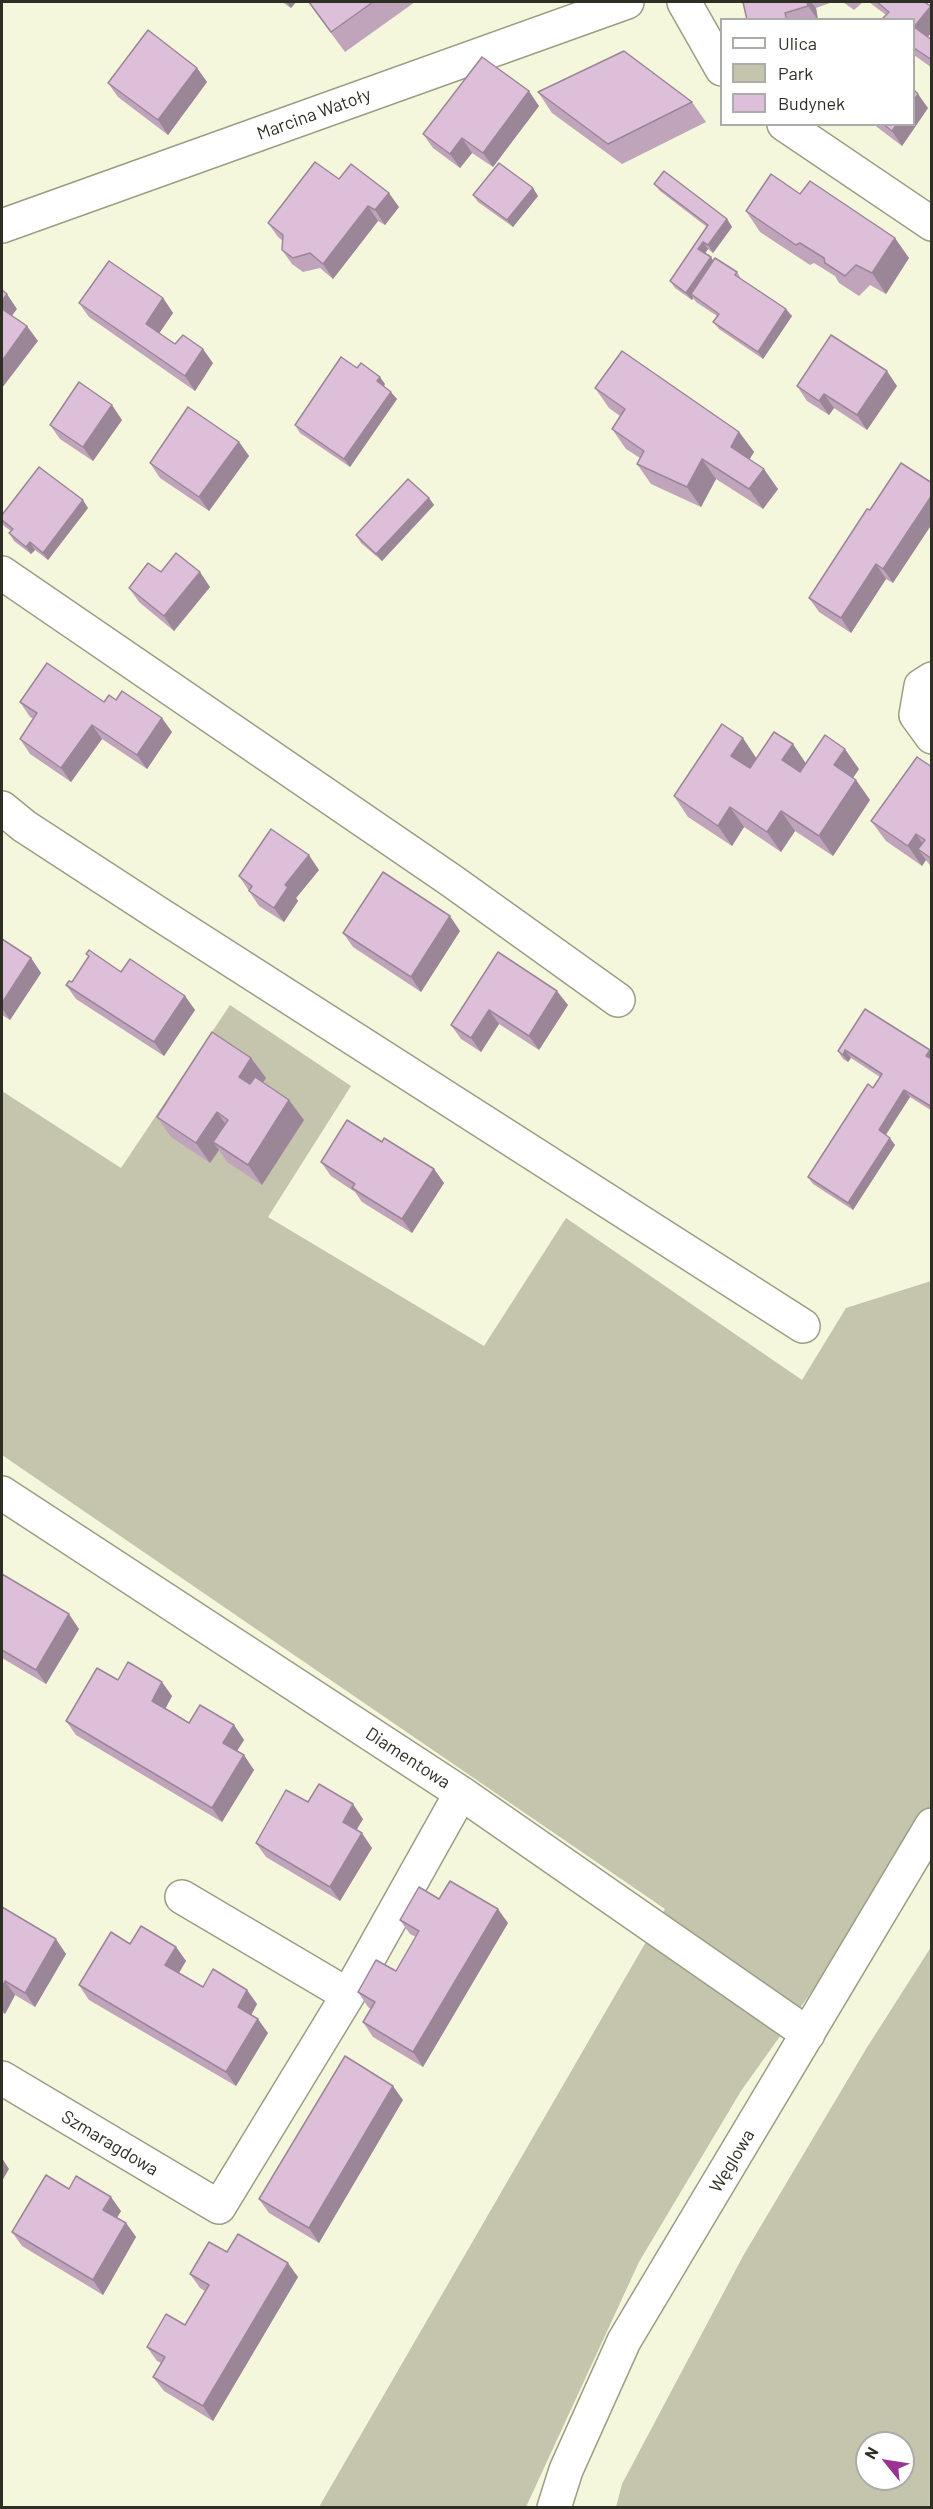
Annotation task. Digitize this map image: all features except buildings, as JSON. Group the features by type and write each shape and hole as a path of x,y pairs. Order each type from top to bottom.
{"street":[{"name":"Marcina Watoły","path":"2,226 627,2"},
{"path":"684,2 720,65"},
{"path":"787,126 932,224"},
{"path":"2,573 442,874 618,1000"},
{"path":"932,679 921,686 916,715 932,737"},
{"path":"2,808 24,826 156,912 803,1326"},
{"name":"Diamentowa","path":"2,1493 461,1793 808,2034"},
{"path":"182,1897 348,1995 461,1793"},
{"name":"Węglowa","path":"554,2508 566,2470 624,2341 932,1826"},
{"name":"Szmaragdowa","path":"2,2078 219,2207 348,1995"}],"green space":[{"path":"230,1005 351,1086 268,1217 484,1346 566,1218 802,1380 846,1308 931,1281 931,1806 880,1896 741,2091 639,2262 526,2507 319,2507 665,1909 2,1455 2,1091 121,1168"},
{"path":"931,1947 931,2507 616,2507 622,2484 743,2256 866,2049"}]}
